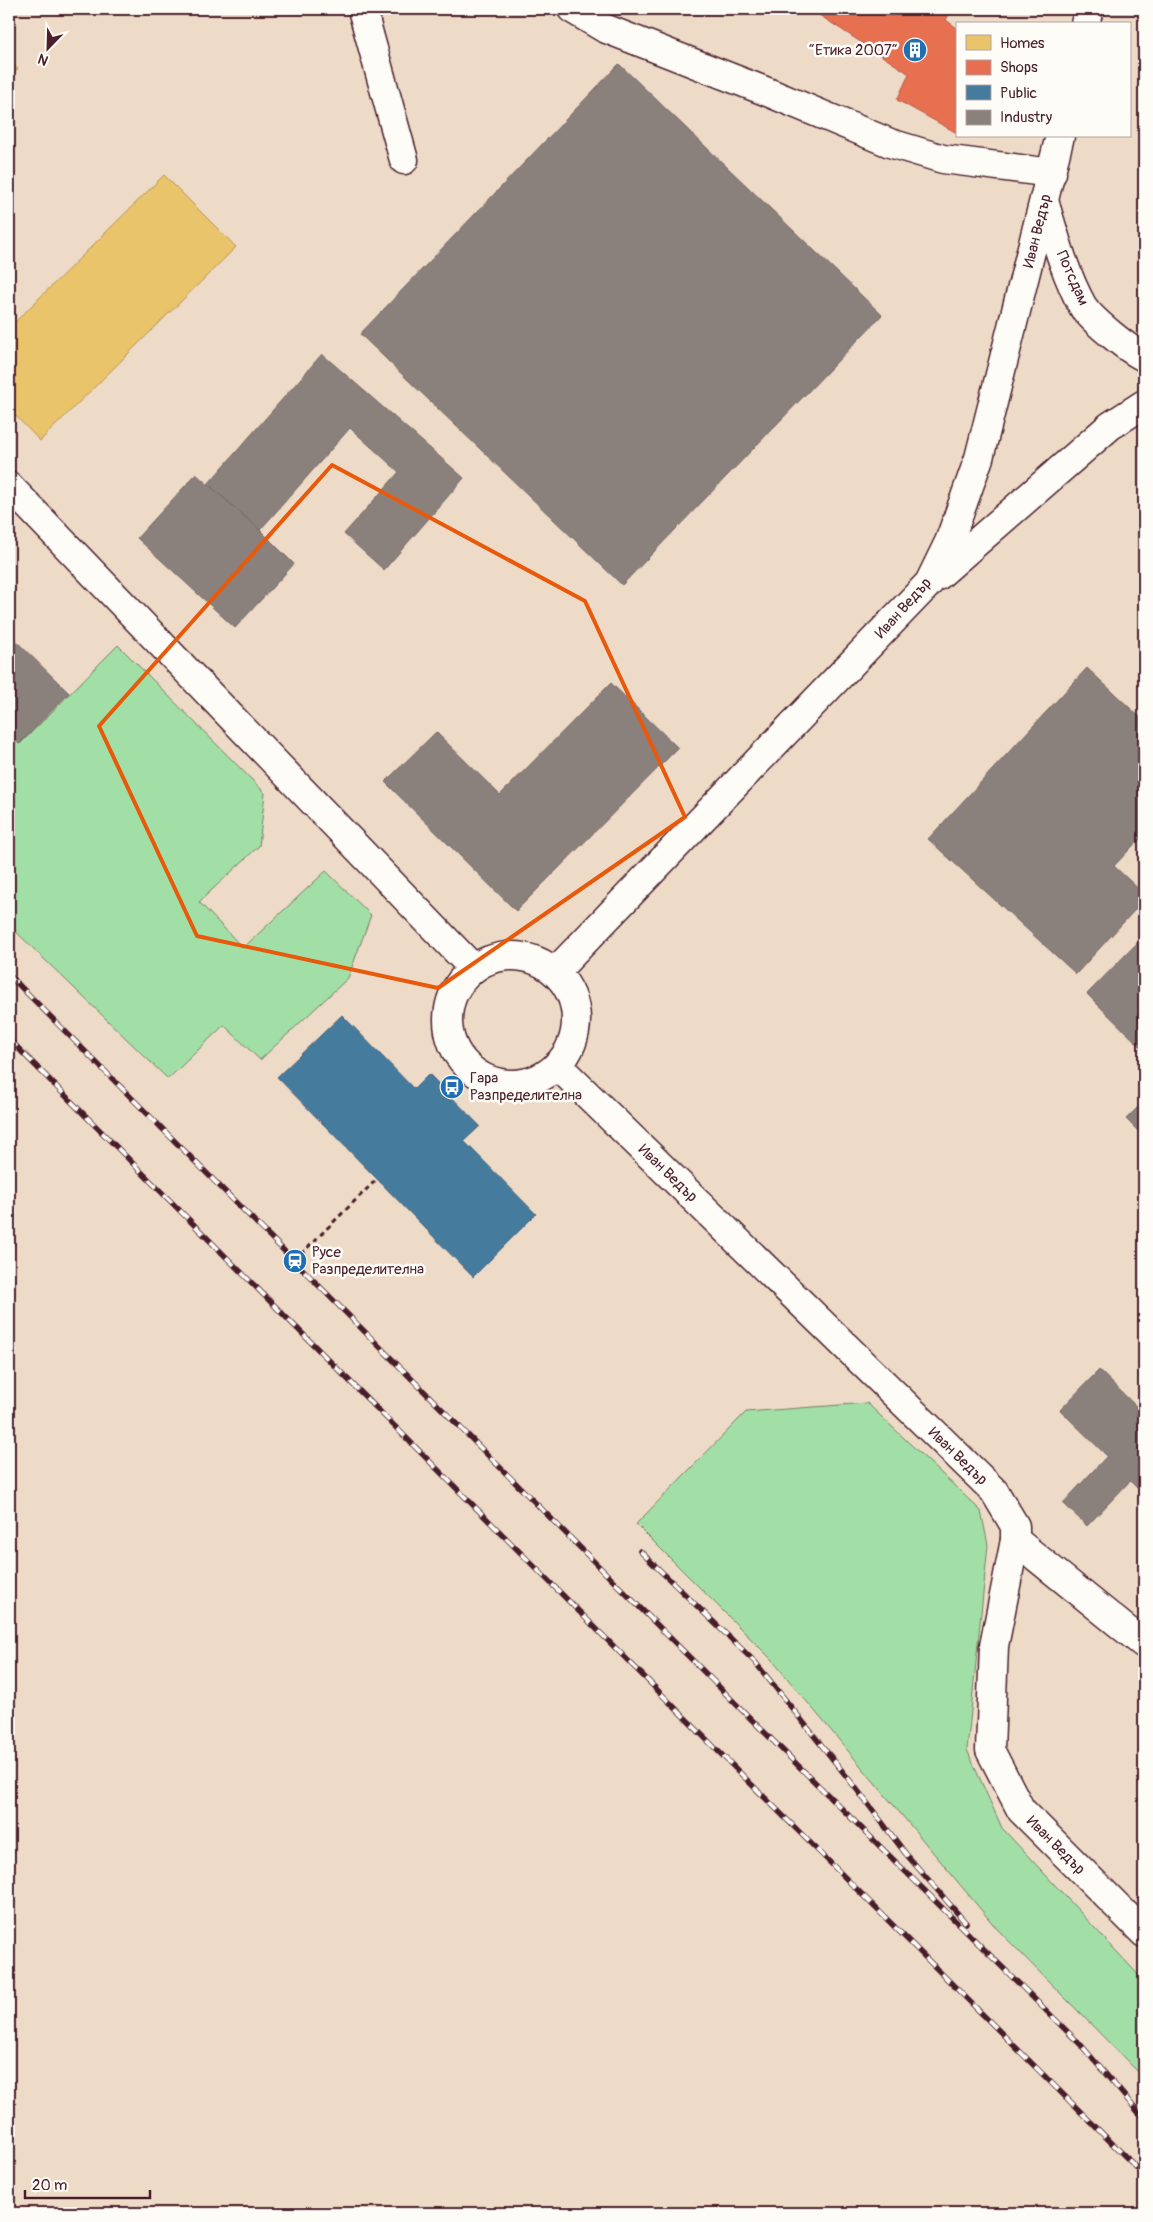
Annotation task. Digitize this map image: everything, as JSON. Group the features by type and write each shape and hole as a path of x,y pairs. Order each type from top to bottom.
{"street":[{"path":"362,9 404,160"},
{"path":"572,9 604,28 765,91 890,143 942,159 1052,173"},
{"path":"1086,22 1089,9"},
{"name":"Иван Ведър","path":"556,971 929,583 949,542 979,458 1045,204 1060,138"},
{"name":"Потсдам","path":"1045,204 1061,254 1083,307 1116,338 1144,357"},
{"path":"929,583 1110,426 1144,404"},
{"path":"9,486 473,968"},
{"path":"515,955 537,960 556,971 569,988 576,1008 576,1029 570,1049 558,1066 540,1078 520,1084 499,1083 479,1076 463,1062 452,1044 448,1023 450,1002 459,983 473,968 493,958 515,955"},
{"name":"Иван Ведър","path":"558,1066 994,1491 1015,1526 1015,1540 994,1646 990,1750 1021,1810 1144,1933"},
{"path":"1015,1540 1144,1644"}],"path":[{"path":"301,1254 377,1178"}],"highlighted area":[{"path":"332,465 585,601 685,817 438,988 197,936 99,726"}],"shaded area":[{"path":"9,9 1144,9 1144,2213 9,2213"}],"green space":[{"path":"118,645 265,793 259,846 199,902 243,948 326,871 371,915 348,978 260,1060 224,1025 168,1079 9,925 9,733 20,744"},
{"path":"867,1403 981,1511 988,1545 967,1750 1002,1828 1144,1981 1144,2078 998,1930 772,1660 636,1524 746,1412"}],"building: Homes":[{"path":"9,61 18,69 9,78"},
{"path":"164,175 236,247 40,441 9,409 9,328"}],"building: Shops":[{"name":"“Етика 2007“","path":"810,9 952,9 946,20 956,27 956,132 897,100 909,74"}],"building: Public":[{"name":"Русе Разпределителна","path":"342,1015 414,1089 429,1074 480,1126 464,1141 536,1214 473,1277 277,1077"}],"building: Industry":[{"path":"619,64 882,315 622,585 360,334"},
{"path":"322,354 464,478 384,570 344,534 399,472 350,428 260,530 208,484"},
{"path":"196,474 260,530 294,564 235,628 137,538"},
{"path":"9,634 69,693 19,744 9,733"},
{"path":"1087,668 1144,721 1144,834 1114,866 1144,894 1144,900 1076,974 928,839"},
{"path":"611,683 678,748 516,911 385,782 436,732 500,795"},
{"path":"1144,936 1144,1050 1087,994"},
{"path":"1144,1101 1144,1137 1126,1119"},
{"path":"1099,1370 1144,1414 1144,1495 1130,1481 1087,1526 1063,1503 1107,1456 1060,1410"},
{"path":"1144,1793 1144,1806 1138,1800"}],"railway":[{"path":"9,975 749,1717 1081,2045 1144,2119"},
{"path":"9,1039 726,1759 1144,2175"},
{"path":"640,1551 755,1662 906,1854 966,1923"}],"place":[{"name":"“Етика 2007“","path":"915,50"},
{"name":"Гара Разпределителна","path":"452,1087"},
{"name":"Русе Разпределителна","path":"295,1261"}]}
